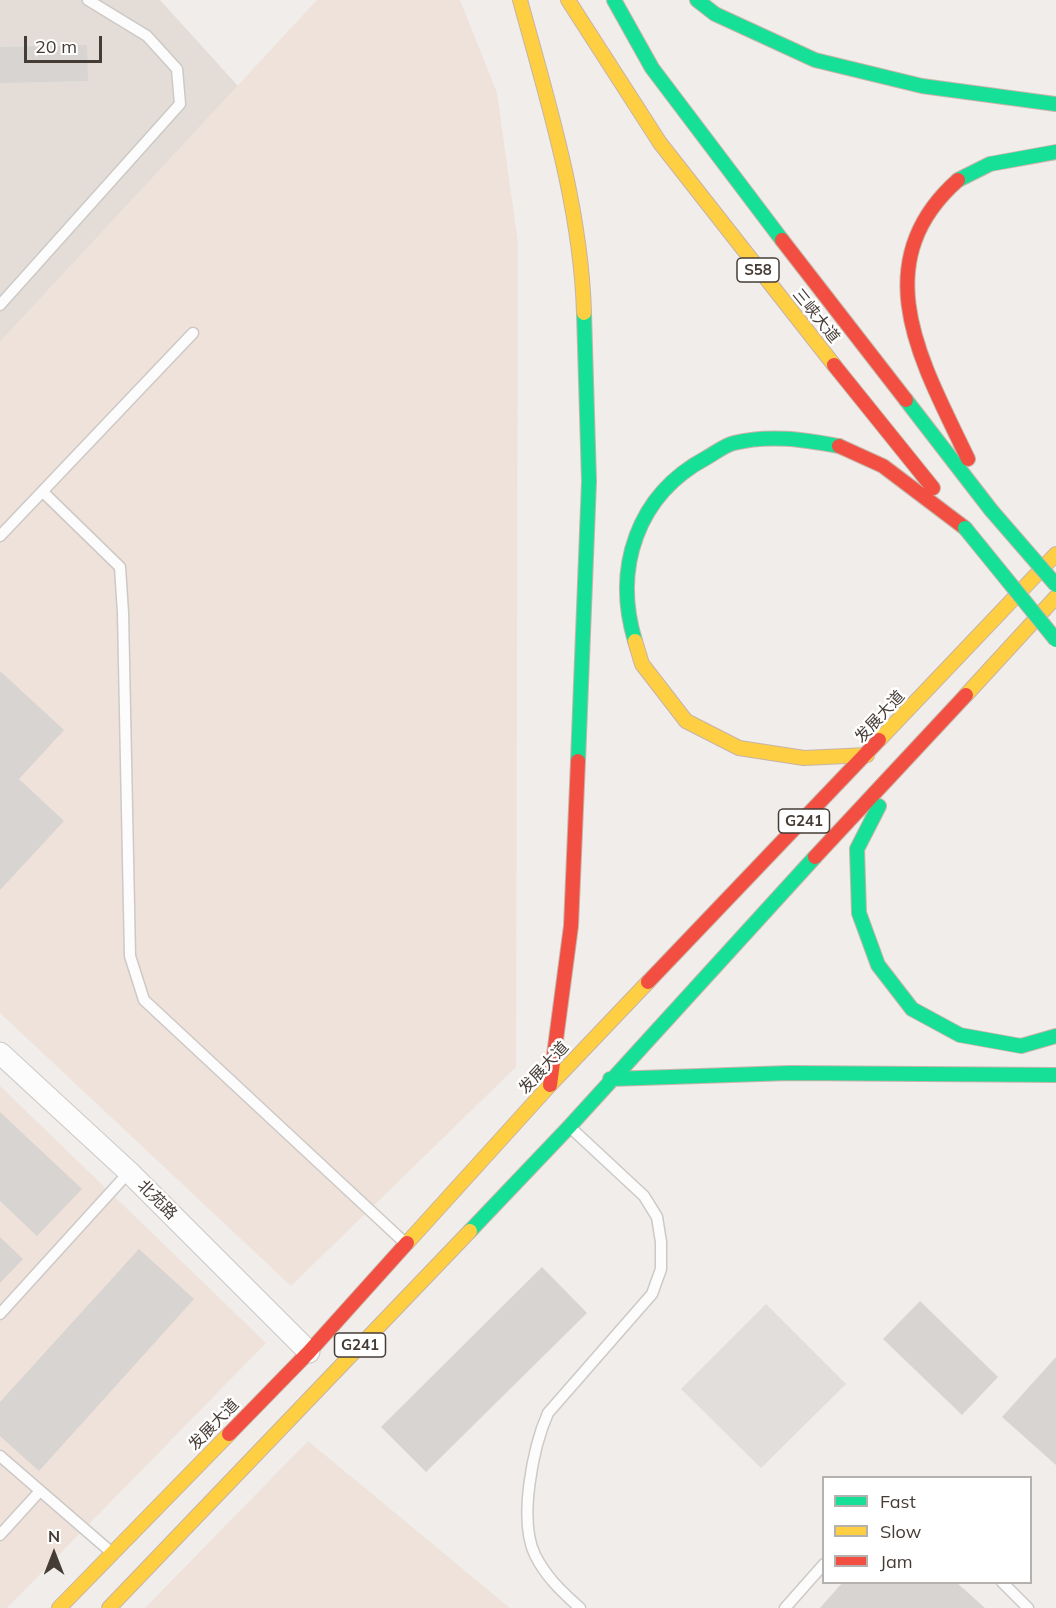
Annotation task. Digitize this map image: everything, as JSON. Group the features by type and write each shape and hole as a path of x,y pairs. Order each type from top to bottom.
{"highway":[{"path":"520,0 556,130 572,209 584,307 588,423 589,481 571,926 550,1085"},
{"name":"三峡大道","path":"568,0 660,143 785,304 1056,640"},
{"name":"三峡大道","path":"614,0 652,68 830,304 991,510 1056,585"},
{"path":"697,0 715,14 815,60 922,86 1056,104"},
{"path":"991,510 917,346 907,304 909,254 931,210 957,180 991,164 1027,154 1056,152"},
{"path":"867,755 804,759 739,748 686,721 642,664 628,617 628,560 646,512 683,470 733,443 787,437 840,446 883,466 965,528"},
{"name":"发展大道","path":"59,1608 309,1352 550,1085 867,755 1056,554"},
{"name":"G241","path":"109,1608 569,1127 610,1079 1056,597"},
{"path":"897,770 857,849 858,914 878,965 912,1009 960,1035 1021,1046 1056,1036"},
{"path":"610,1079 790,1073 1056,1075"}],"street":[{"name":"北苑路","path":"0,1053 129,1172 309,1352"}],"lane":[{"path":"0,305 180,104 177,69 147,36 88,0"},
{"path":"0,537 193,333"},
{"path":"42,492 120,567 123,613 130,956 144,1000 406,1244"},
{"path":"569,1127 644,1196 657,1217 662,1242 662,1269 652,1294 548,1413 539,1432 528,1519 534,1553 554,1586 580,1608"},
{"path":"0,1314 129,1172"},
{"path":"0,1456 112,1553"},
{"path":"0,1535 40,1491"},
{"path":"785,1608 822,1566"},
{"path":"1004,1584 1028,1608"}],"shaded area":[{"path":"0,0 160,0 238,86 0,342"},
{"path":"317,0 460,0 497,93 518,243 516,1067 291,1286 0,1013 0,342"},
{"path":"0,1086 266,1343 7,1608 0,1608"},
{"path":"766,1304 846,1384 761,1468 681,1389"},
{"path":"308,1441 510,1608 145,1608"}],"building":[{"path":"87,45 88,81 0,83 0,47"},
{"path":"0,671 64,730 19,779 64,821 0,890"},
{"path":"0,1112 82,1189 37,1236 0,1201"},
{"path":"0,1237 23,1259 0,1283"},
{"path":"139,1249 194,1299 39,1471 0,1436 0,1402"},
{"path":"542,1267 587,1313 426,1472 381,1427"},
{"path":"920,1301 998,1377 962,1415 883,1339"},
{"path":"1056,1357 1056,1465 1002,1417"},
{"path":"841,1584 958,1584 985,1608 820,1608"}],"traffic: fast":[{"path":"614,0 652,68 782,240"},
{"path":"697,0 715,14 815,60 922,86 1056,104"},
{"path":"958,180 990,164 1056,152"},
{"path":"578,761 589,481 584,313"},
{"path":"906,400 991,510"},
{"path":"635,641 629,614 627,587 636,536 647,513 682,473 727,445 747,440 774,438 839,446"},
{"path":"991,510 1056,585"},
{"path":"965,528 1056,640"},
{"path":"879,806 857,849 859,913 878,965 912,1009 960,1035 1021,1046 1056,1036"},
{"path":"470,1231 569,1127 815,857"},
{"path":"610,1079 790,1073 1056,1075"}],"traffic: slow":[{"path":"520,0 552,116 570,194 582,273 584,313"},
{"path":"568,0 660,143 834,365"},
{"path":"879,740 1056,554"},
{"path":"966,695 1056,597"},
{"path":"635,641 642,664 686,721 739,748 804,758 867,755"},
{"path":"407,1243 550,1085 648,982"},
{"path":"109,1608 470,1231"},
{"path":"59,1608 229,1434"}],"traffic: jam":[{"path":"958,180 929,213 913,246 907,281 910,316 920,352 934,388 968,459"},
{"path":"782,240 906,400"},
{"path":"834,365 933,488"},
{"path":"839,446 883,466 965,528"},
{"path":"815,857 966,695"},
{"path":"648,982 879,740"},
{"path":"550,1085 571,926 578,761"},
{"path":"229,1434 309,1352 407,1243"}]}
